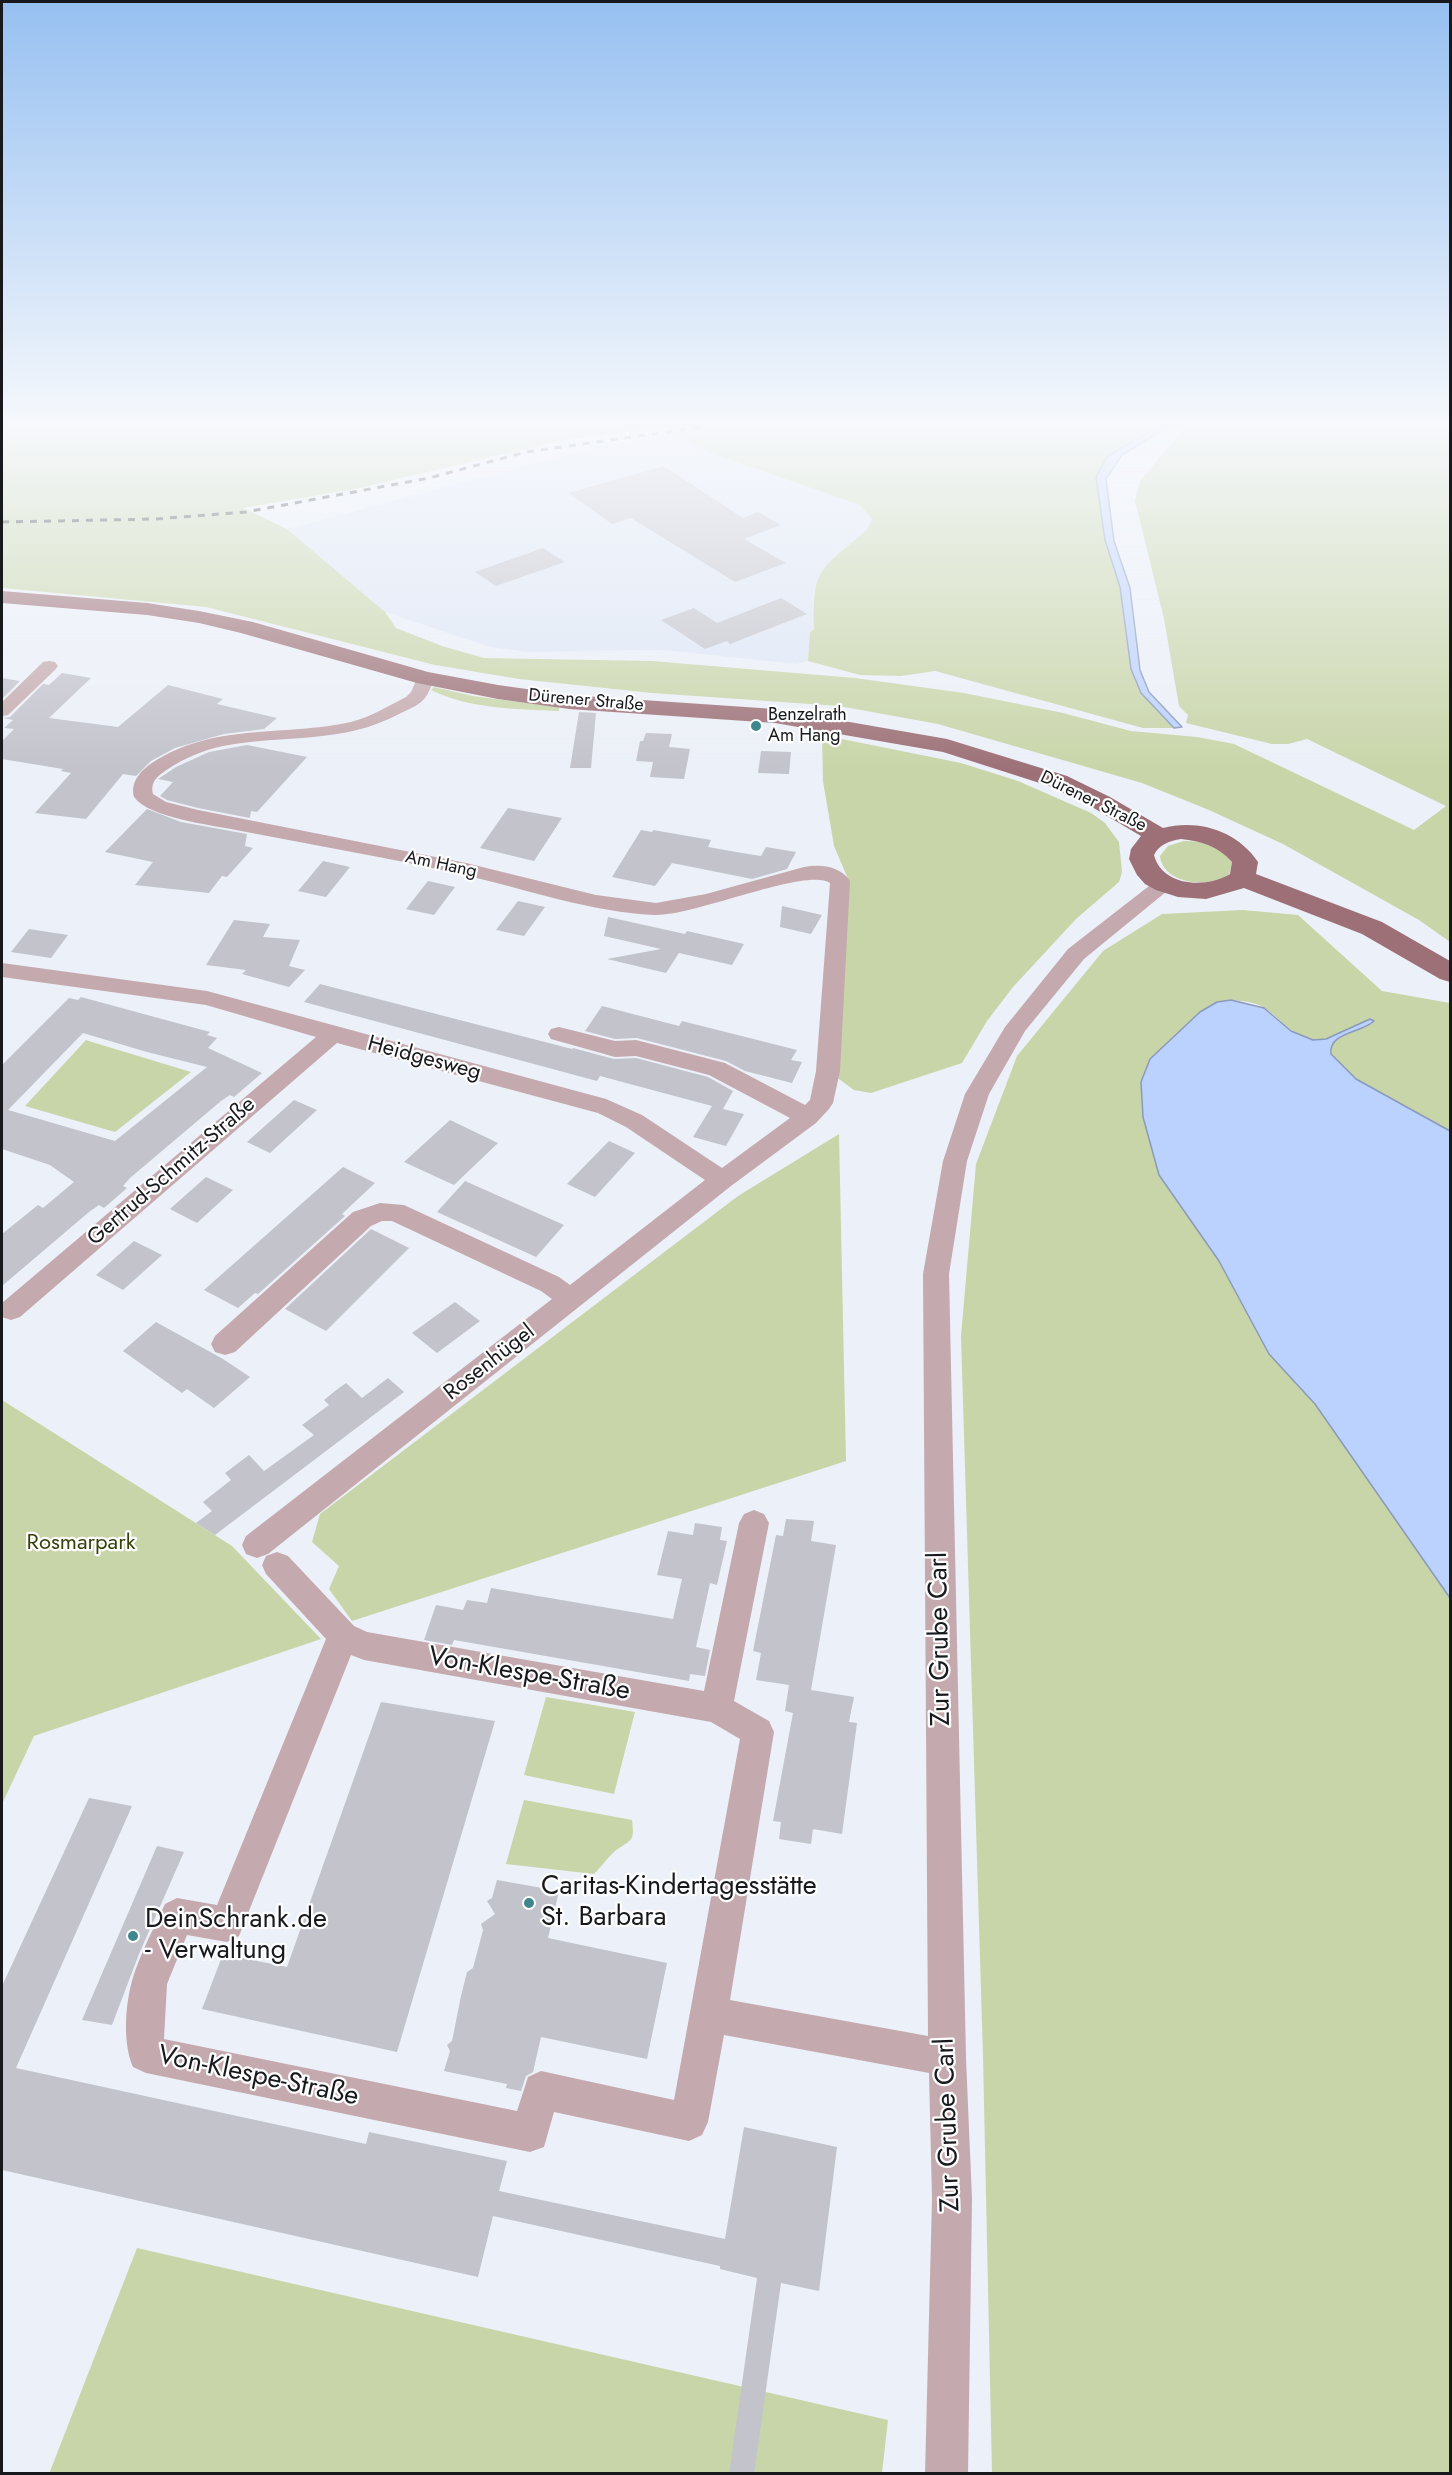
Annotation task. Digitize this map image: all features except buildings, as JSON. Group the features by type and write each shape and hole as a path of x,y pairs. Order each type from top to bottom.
{"main road":[{"name":"Dürener Straße","path":"2,597 147,609 199,617 245,627 425,678 558,700 775,716 947,746 1058,781 1101,802 1159,836"},
{"name":"Dürener Straße","path":"1181,831 1200,833 1220,839 1237,850 1245,862 1242,878 1233,885 1211,892 1186,890 1165,883 1147,870 1141,855 1145,845 1159,836 1181,831"},
{"path":"1242,878 1372,928 1450,973"}],"street":[{"path":"2,711 49,666"},
{"name":"Am Hang","path":"425,678 419,694 412,701 355,727 232,739 185,752 162,764 144,780 142,786 144,797 159,806 197,816 466,869 596,901 656,909 718,898 810,871 830,873 840,881 828,1071 815,1110"},
{"name":"Zur Grube Carl","path":"946,2474 952,2199 947,2058 936,1274 955,1161 977,1094 1016,1027 1076,954 1165,883"},
{"name":"Heidgesweg","path":"2,970 207,998 606,1107 634,1121 722,1180"},
{"name":"Gertrud-Schmitz-Straße","path":"11,1310 333,1034"},
{"path":"559,1034 615,1049 636,1048 717,1069 815,1110"},
{"path":"722,1180 815,1110"},
{"name":"Rosenhügel","path":"267,1555 572,1300 722,1180"},
{"path":"225,1344 362,1219 380,1212 395,1212 550,1284 572,1300"},
{"path":"716,1708 754,1523"},
{"name":"Von-Klespe-Straße","path":"267,1555 343,1636 364,1646 716,1708 758,1732 689,2122 541,2090 530,2133 146,2054 146,2011 149,1984 177,1916 227,1924 343,1636"},
{"path":"709,2014 947,2058"}],"shaded area":[{"path":"302,542 853,542 833,557 813,592 814,629 810,632 808,661 796,664 663,650 527,652 490,647 385,612"}],"green space":[{"path":"2,542 302,542 385,612 396,628 442,646 484,658 652,661 855,678 964,693 1063,713 1131,731 1197,737 1234,744 1414,830 1446,806 1307,739 1288,744 1272,744 1186,723 1188,715 1179,706 1164,619 1145,542 1450,542 1450,942 1419,920 1283,844 1209,810 1142,783 938,724 839,706 652,693 519,679 435,665 206,607 2,588"},
{"path":"853,542 1105,542 1120,587 1141,693 1174,728 1143,728 935,671 901,676 860,675 808,661 810,632 814,629 814,598 819,577"},
{"path":"434,687 473,696 559,707 559,711 510,708 461,701 431,690"},
{"path":"822,735 961,763 1018,781 1091,813 1105,823 1119,842 1122,872 1119,882 1076,919 1013,987 987,1021 962,1063 871,1093 854,1090 835,1076 848,879 834,846 823,781"},
{"path":"1184,841 1205,843 1222,852 1232,862 1230,873 1222,878 1201,882 1189,881 1170,873 1163,866 1160,856 1168,846"},
{"path":"1243,910 1298,915 1382,991 1450,1003 1450,1131 1356,1079 1331,1054 1339,1038 1373,1023 1371,1019 1345,1032 1318,1040 1295,1033 1258,1005 1240,1001 1217,1002 1159,1175 1219,1261 1269,1354 1315,1404 1450,1598 1450,2473 992,2473 983,2056 961,1336 976,1164 1017,1056 1103,951 1162,914"},
{"path":"86,1040 191,1072 115,1132 25,1106"},
{"path":"839,1134 846,1461 352,1621 329,1589 339,1566 312,1542 320,1514 738,1196"},
{"name":"Rosmarpark","path":"2,1400 232,1546 321,1639 34,1736 2,1804"},
{"path":"546,1697 635,1712 614,1794 524,1775"},
{"path":"524,1800 632,1820 631,1840 612,1853 594,1874 506,1864"},
{"path":"137,2248 888,2420 882,2473 49,2474"}],"water":[{"path":"1105,542 1114,542 1130,588 1140,670 1149,692 1182,727 1174,728 1141,693 1131,669 1120,587"},
{"path":"1231,1000 1264,1008 1291,1031 1313,1040 1326,1039 1370,1019 1374,1021 1340,1037 1331,1047 1331,1054 1356,1079 1450,1131 1450,1598 1315,1404 1269,1354 1219,1261 1159,1175 1143,1117 1141,1082 1150,1059 1200,1012 1217,1002"}],"place":[{"name":"Benzelrath Am Hang","path":"756,726"},
{"name":"Caritas-Kindertagesstätte St. Barbara","path":"529,1903"},
{"name":"DeinSchrank.de - Verwaltung","path":"133,1936"}]}
